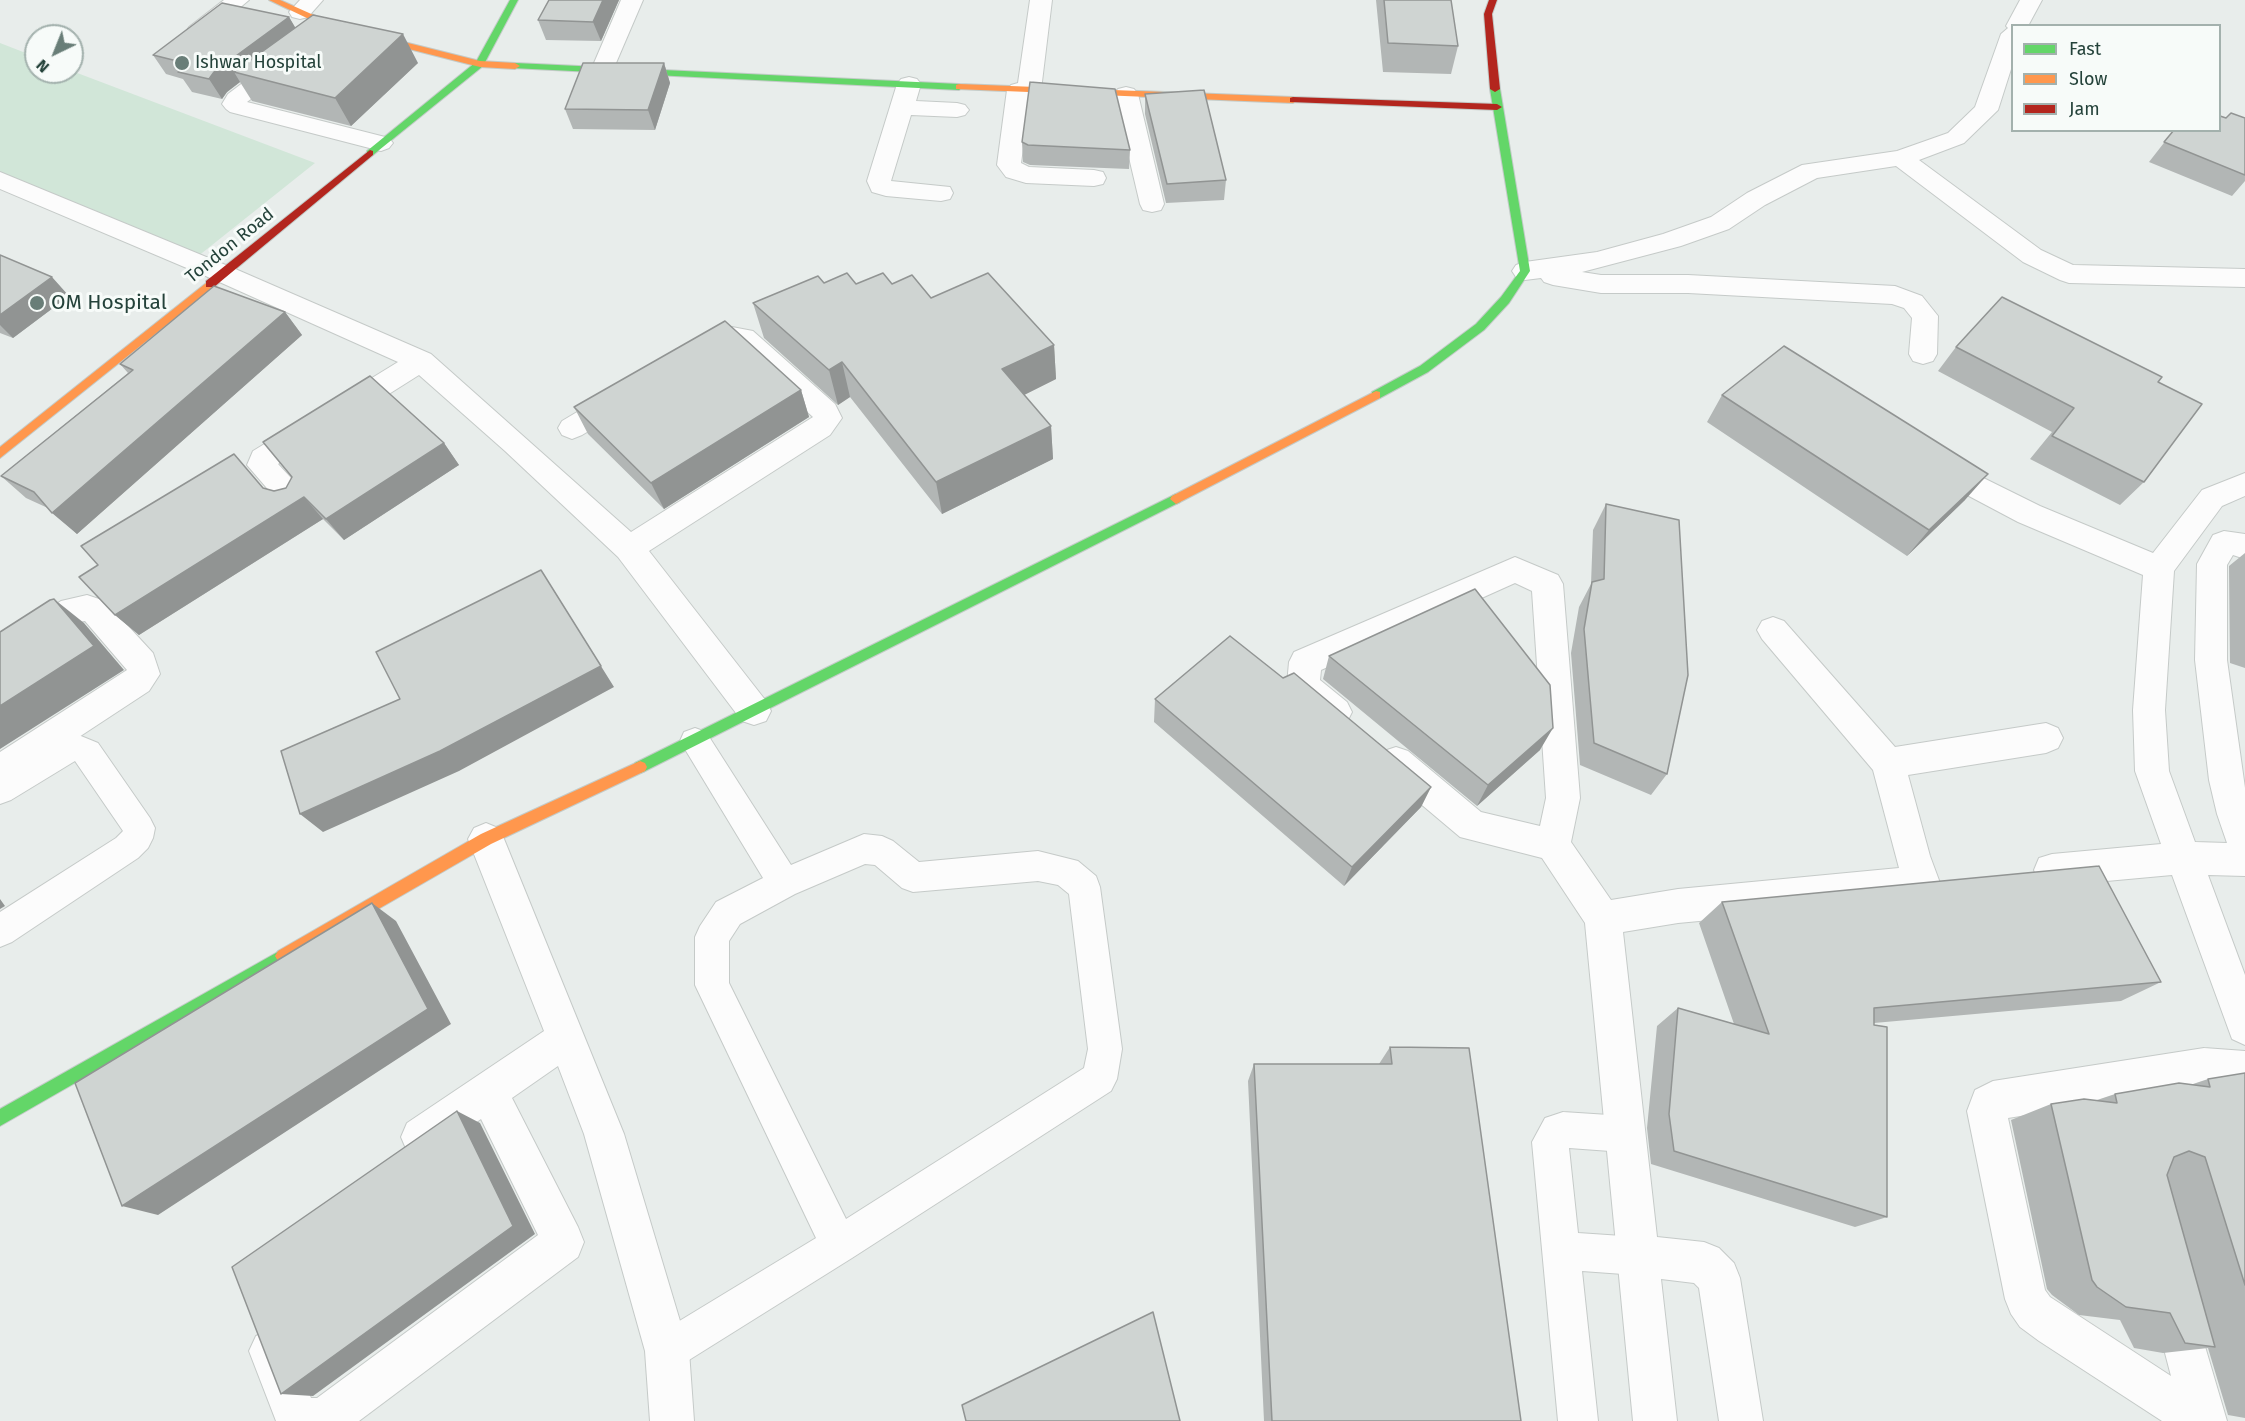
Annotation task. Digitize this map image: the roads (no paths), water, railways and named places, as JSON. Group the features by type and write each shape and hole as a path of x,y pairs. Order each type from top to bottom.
{"street":[{"path":"238,0 183,50 256,0"},
{"path":"273,0 306,6 333,27 480,64 602,70 905,95 1024,90 1497,107"},
{"path":"480,64 513,0"},
{"path":"602,70 632,0"},
{"path":"1041,0 1009,165 1015,171 1026,175 1094,178"},
{"path":"0,1118 486,838 695,741 1298,438 1424,369 1480,327 1505,300 1525,271 1497,107 1488,14 1493,0"},
{"path":"2018,24 2031,0"},
{"path":"333,27 236,99 234,104 248,110 381,143"},
{"path":"1525,271 1597,261 1672,240 1719,223 1756,199 1811,171 1901,158 1956,138 1986,110 2011,40"},
{"name":"Tondon Road","path":"0,454 480,64"},
{"path":"1126,94 1152,204"},
{"path":"905,95 957,110"},
{"path":"905,95 879,180 881,186 886,189 941,193"},
{"path":"1901,158 2032,256 2069,274 2245,278"},
{"path":"0,180 224,274 421,362 515,443 629,548 754,711"},
{"path":"1525,271 1601,284 1688,284 1895,296 1913,302 1925,316 1923,354"},
{"path":"629,548 820,428 828,418 825,411 743,338 736,336 713,345"},
{"path":"294,500 262,465 263,459 421,362"},
{"path":"572,428 643,386"},
{"path":"1945,470 2029,514 2159,568"},
{"path":"2245,484 2212,498 2159,568 2149,710 2152,771 2245,1026"},
{"path":"2245,547 2236,543 2224,543 2212,564 2211,660 2226,780 2234,814 2245,844"},
{"path":"1553,845 1563,798 1547,584 1515,569 1305,662 1303,685 1472,826 1553,845 1603,918 1655,1421"},
{"path":"0,657 72,610 87,608 94,610 142,663 144,674 138,681 0,770"},
{"path":"1603,918 1678,906 1940,881 1912,856 1888,764 1773,630"},
{"path":"1888,764 2046,738"},
{"path":"486,838 604,1134 667,1351 672,1421"},
{"path":"2017,874 2184,858 2245,861"},
{"path":"391,1158 566,1038"},
{"path":"2203,1421 2035,1312 2026,1299 1988,1111 1989,1104 1993,1101 2192,1069 2245,1070"},
{"path":"257,1317 295,1413 306,1421 324,1420 563,1242 488,1092"},
{"path":"1637,1256 1704,1263 1719,1278 1741,1421"},
{"path":"2166,1276 2203,1421"}],"lane":[{"path":"695,741 784,883"},
{"path":"0,790 57,754 76,747 87,752 139,828 137,838 127,848 0,932"},
{"path":"667,1351 839,1245 1099,1079 1106,1049 1084,887 1067,872 1038,866 913,877 882,851 864,849 784,883 728,913 712,937 712,985 839,1245"},
{"path":"1578,1421 1550,1142 1554,1135 1563,1130 1624,1134"},
{"path":"1561,1251 1637,1256"}],"place":[{"name":"Ishwar Hospital","path":"182,63"},
{"name":"OM Hospital","path":"37,303"}]}
